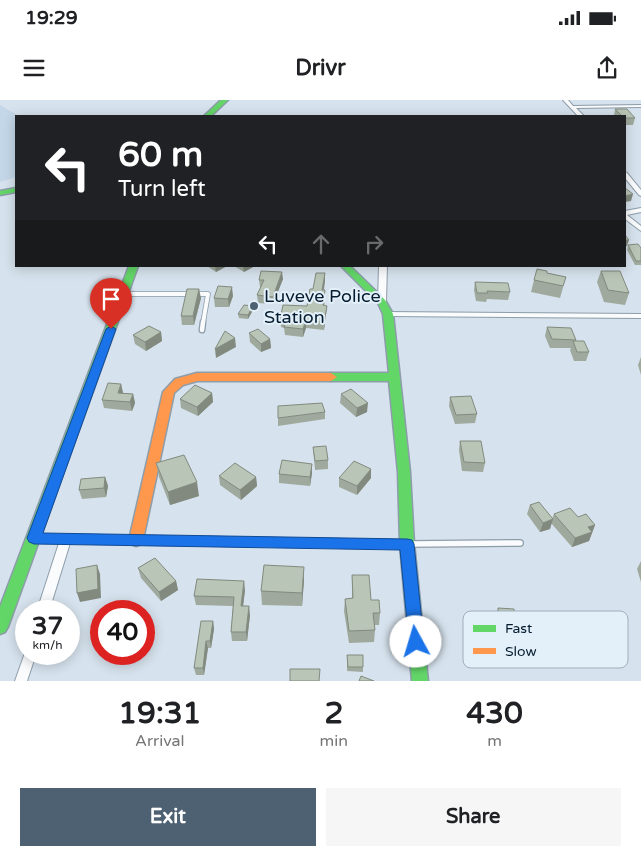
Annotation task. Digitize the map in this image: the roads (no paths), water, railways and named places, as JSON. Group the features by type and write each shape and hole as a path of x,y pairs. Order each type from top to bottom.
{"street":[{"path":"208,115 226,100"},
{"path":"565,100 580,115"},
{"path":"573,107 641,106"},
{"path":"626,175 641,194"},
{"path":"0,193 15,190"},
{"path":"626,214 641,210"},
{"path":"626,215 641,229"},
{"path":"0,627 134,267"},
{"path":"346,267 382,302 388,314 404,472 407,544 420,681"},
{"path":"382,302 383,267"},
{"path":"388,314 641,316"},
{"path":"136,540 169,392 180,382 197,377 394,377"},
{"path":"34,538 407,544"},
{"path":"47,600 66,539"},
{"path":"21,681 26,665"}],"lane":[{"path":"124,294 208,294 202,330"},
{"path":"407,544 520,543"}],"place":[{"name":"Luveve Police Station","path":"254,306"}]}
